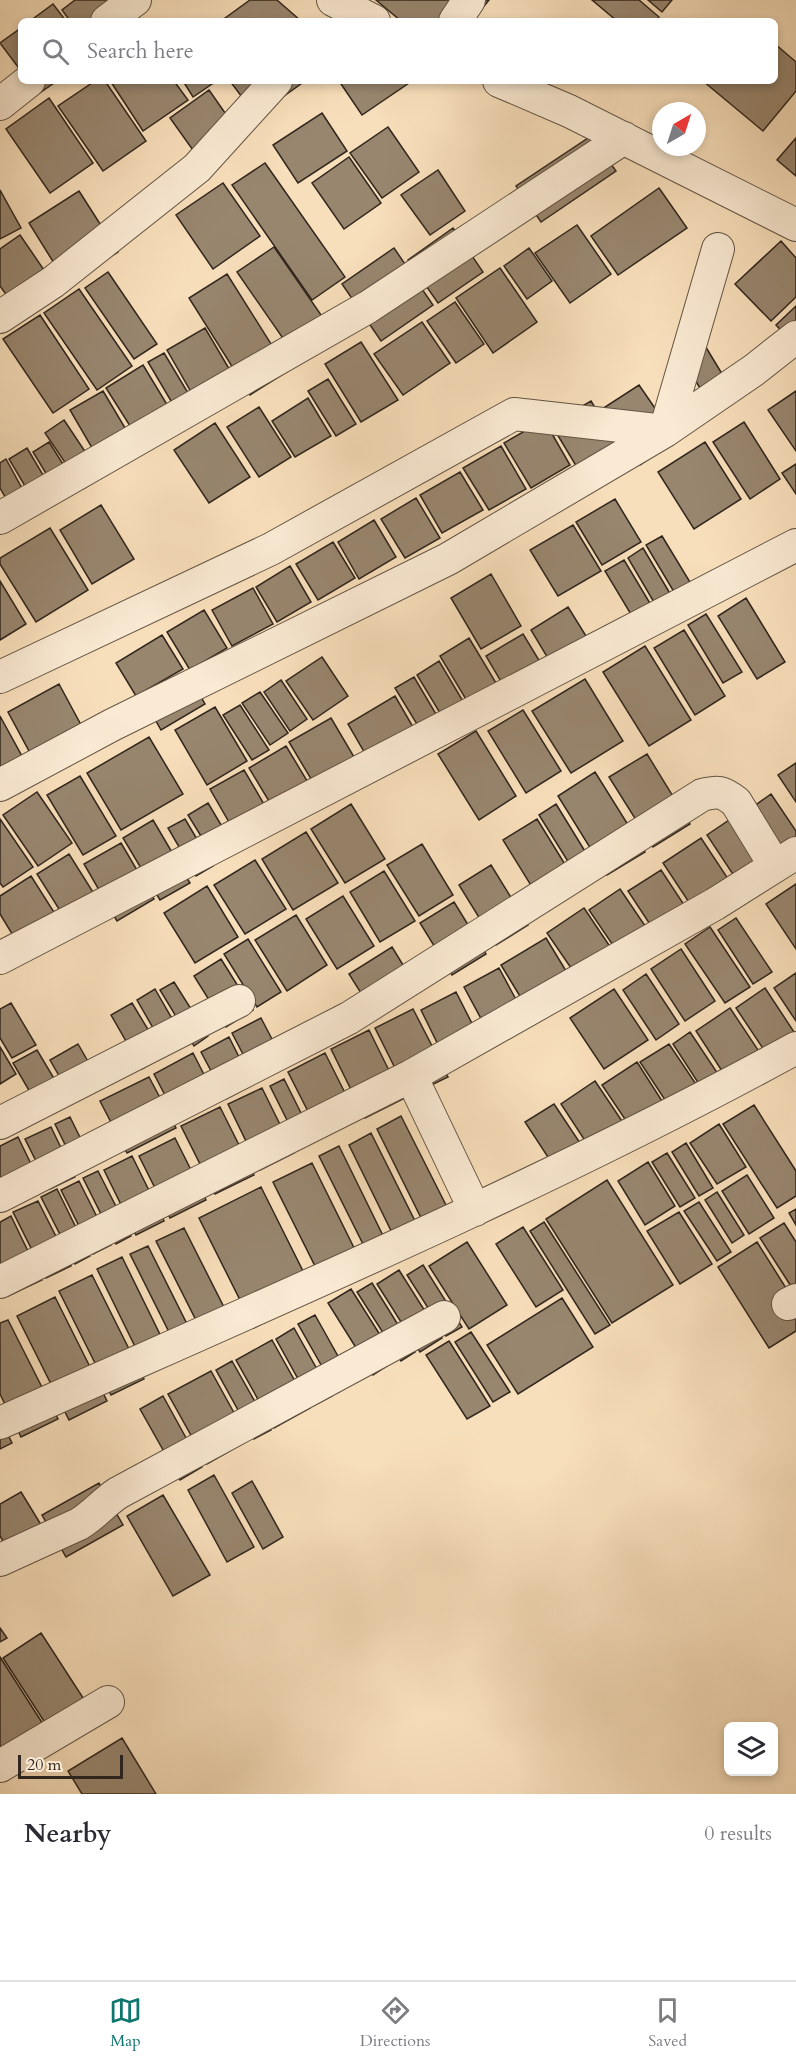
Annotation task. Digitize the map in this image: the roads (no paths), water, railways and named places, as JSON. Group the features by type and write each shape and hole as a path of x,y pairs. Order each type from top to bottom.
{"street":[{"path":"111,18 135,0"},
{"path":"456,18 469,0"},
{"path":"336,9 364,18"},
{"path":"0,104 25,84"},
{"path":"0,317 53,282 197,168 273,84"},
{"path":"506,84 569,111 796,225"},
{"path":"0,518 368,307 624,138"},
{"path":"665,430 718,249"},
{"path":"0,785 112,725 448,559 665,430 754,370 796,337"},
{"path":"0,677 271,549 514,414 665,430"},
{"path":"0,958 795,549"},
{"path":"0,1196 349,1018 702,795 717,791 736,802 786,860 715,904 411,1076 0,1282"},
{"path":"0,1123 239,1001"},
{"path":"0,1423 475,1210 710,1095 796,1048"},
{"path":"411,1076 475,1210"},
{"path":"0,1560 80,1524 92,1517 102,1504 118,1493 444,1317"},
{"path":"0,1766 108,1702"}]}
